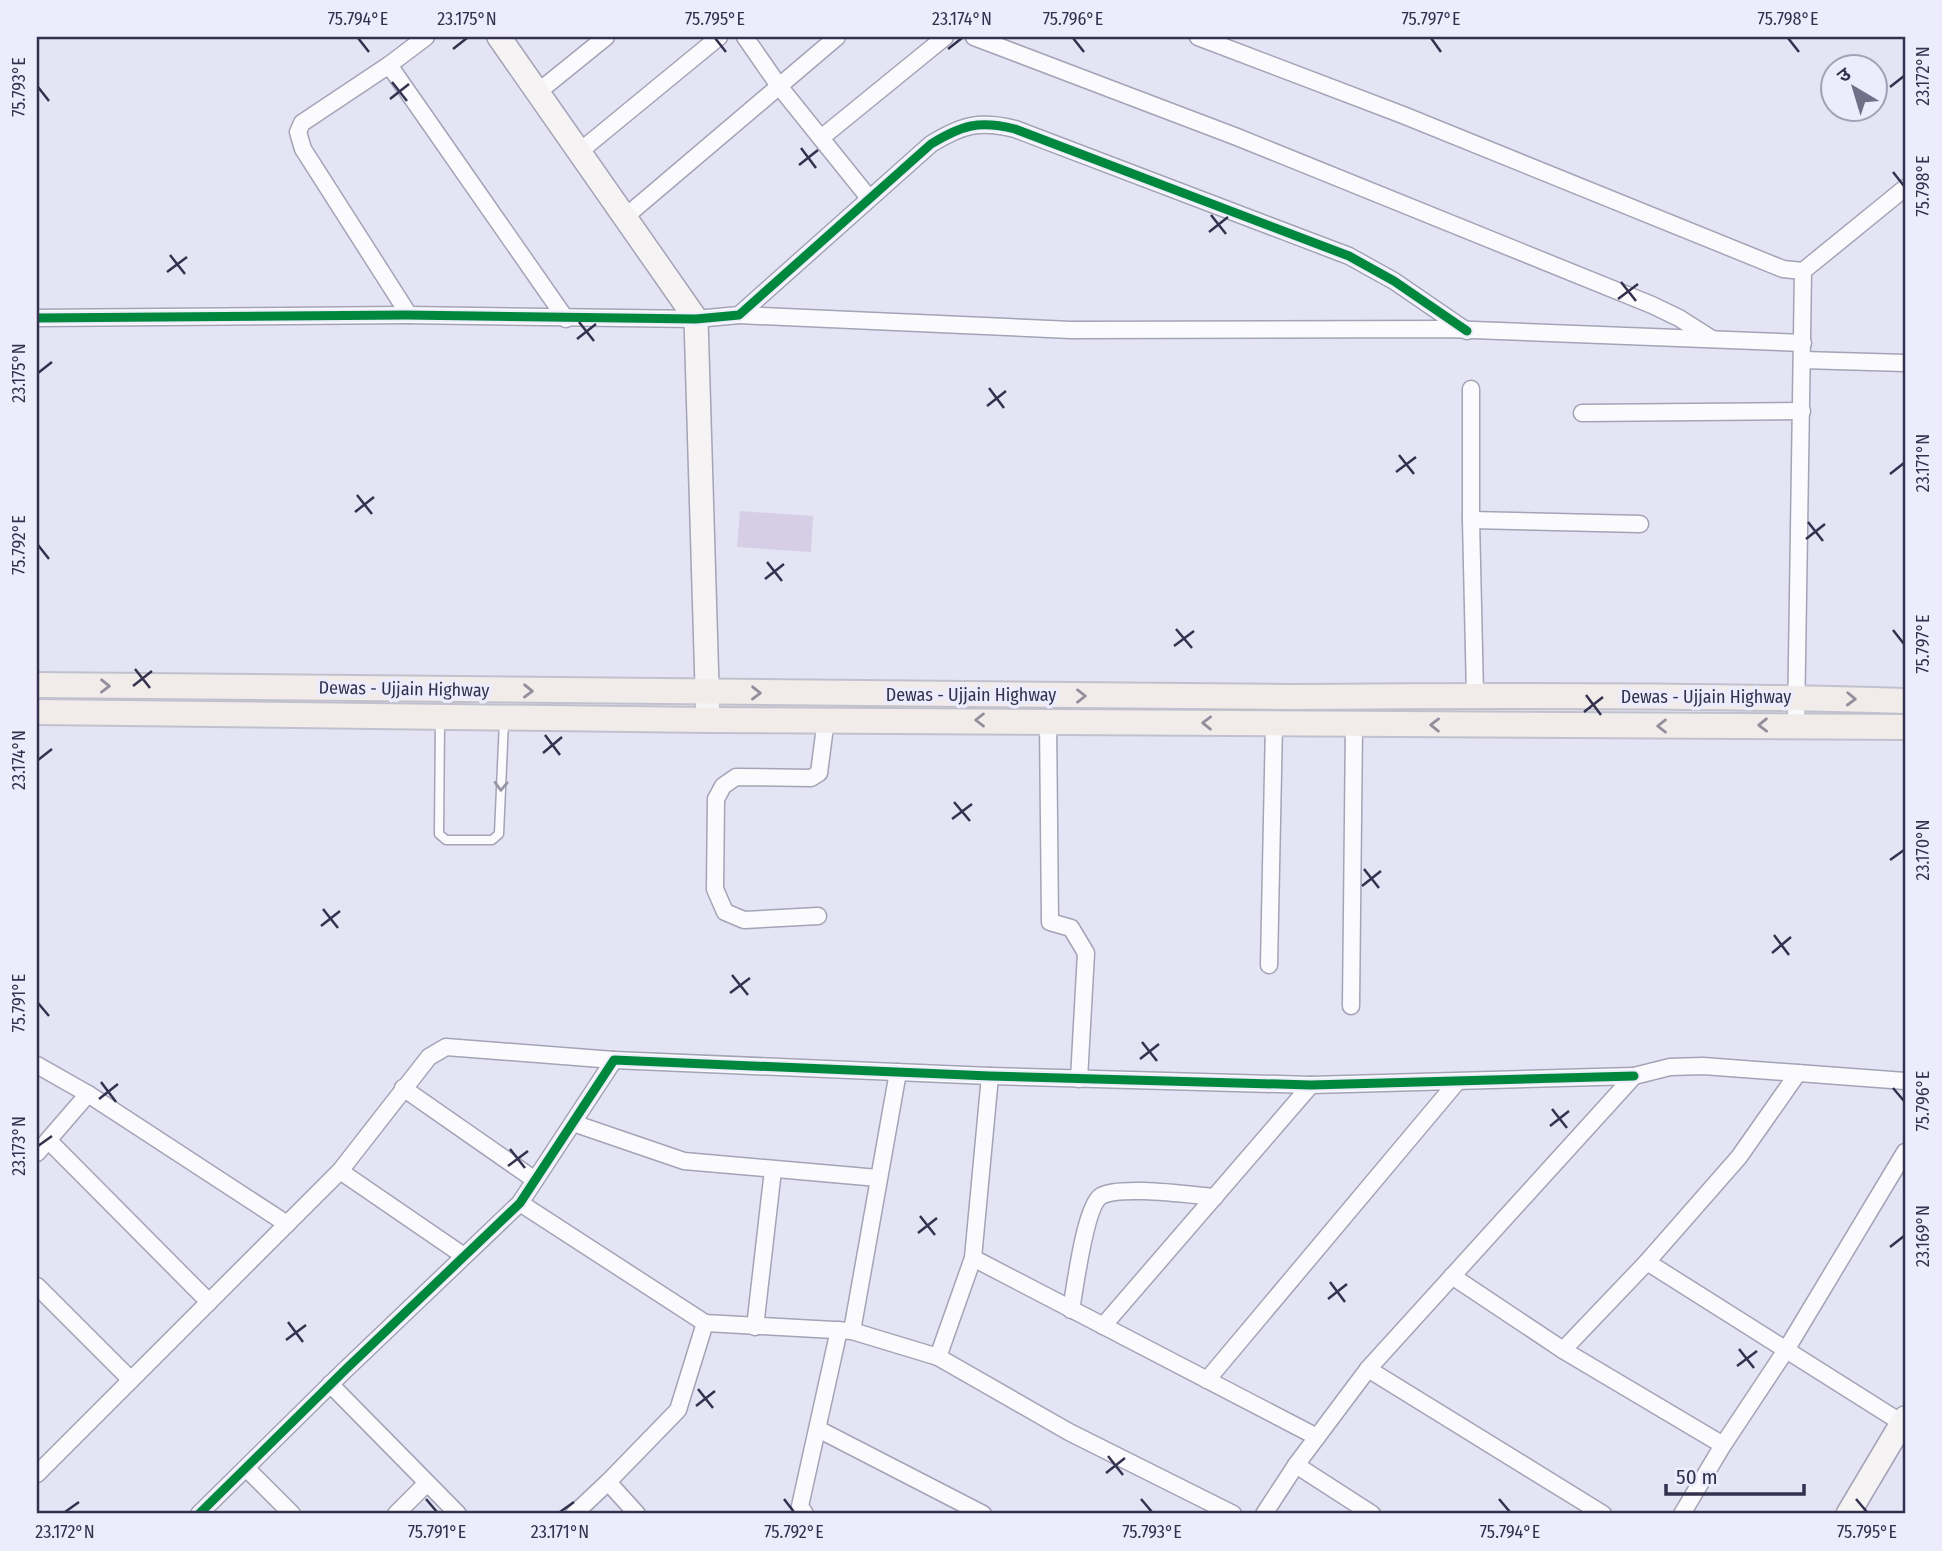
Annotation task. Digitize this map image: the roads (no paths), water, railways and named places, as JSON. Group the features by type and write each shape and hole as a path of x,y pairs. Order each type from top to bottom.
{"main road":[{"name":"Dewas - Ujjain Highway","path":"37,685 1273,697 1796,697 1905,701"},
{"name":"Dewas - Ujjain Highway","path":"37,712 440,718 1905,727"}],"street":[{"path":"409,315 303,149 298,132 302,123 426,37"},
{"path":"499,37 696,319 708,720"},
{"path":"538,92 606,37"},
{"path":"579,152 719,37"},
{"path":"745,37 779,86 869,198"},
{"path":"625,217 837,37"},
{"path":"821,138 945,37"},
{"path":"974,37 1237,137 1640,300 1679,318 1712,339"},
{"path":"1198,37 1429,126 1783,269 1804,271 1905,188"},
{"path":"389,65 566,319"},
{"path":"739,315 930,144 951,131 972,124 992,123 1028,134 1349,256 1394,281 1467,331"},
{"path":"1796,725 1804,271"},
{"path":"37,318 409,315 696,319 739,315 1071,330 1467,331 1803,343"},
{"path":"1803,360 1905,363"},
{"path":"1471,389 1475,695"},
{"path":"1582,413 1802,411"},
{"path":"1471,520 1640,524"},
{"path":"818,916 744,919 725,912 715,889 716,799 723,786 736,778 811,778 820,773 826,719"},
{"path":"1048,721 1049,922 1071,928 1086,953 1079,1079"},
{"path":"1269,965 1274,723"},
{"path":"1351,1006 1354,724"},
{"path":"37,1474 340,1171 429,1057 446,1047 614,1060 990,1076 1311,1085 1634,1076 1670,1067 1703,1066 1905,1081"},
{"path":"199,1514 330,1384 520,1203 614,1060"},
{"path":"37,1065 88,1094 288,1224"},
{"path":"799,1512 818,1429 846,1330 898,1072"},
{"path":"1563,1350 1647,1262 1739,1157 1798,1073"},
{"path":"938,1357 973,1258 990,1076"},
{"path":"1264,1514 1296,1465 1368,1369 1634,1076"},
{"path":"1207,1380 1457,1082"},
{"path":"1103,1326 1311,1085"},
{"path":"403,1088 535,1180"},
{"path":"37,1153 88,1094"},
{"path":"573,1123 684,1161 878,1178"},
{"path":"49,1141 209,1302"},
{"path":"1682,1514 1723,1445 1786,1350 1905,1152"},
{"path":"755,1327 773,1170"},
{"path":"340,1171 464,1256"},
{"path":"1072,1310 1089,1212 1099,1197 1117,1191 1215,1196"},
{"path":"520,1203 705,1323 846,1330 938,1357 1069,1432 1233,1514"},
{"path":"973,1258 1317,1437"},
{"path":"1647,1262 1904,1421 1848,1514"},
{"path":"1452,1276 1563,1350 1723,1445"},
{"path":"37,1286 131,1380"},
{"path":"574,1514 678,1409 705,1323"},
{"path":"1368,1369 1603,1514"},
{"path":"330,1384 458,1514"},
{"path":"818,1429 983,1514"},
{"path":"1296,1465 1373,1514"},
{"path":"246,1468 292,1514"},
{"path":"608,1482 637,1514"},
{"path":"396,1514 428,1483"}],"lane":[{"path":"440,718 439,834 446,840 492,840 499,834 504,718"}]}
